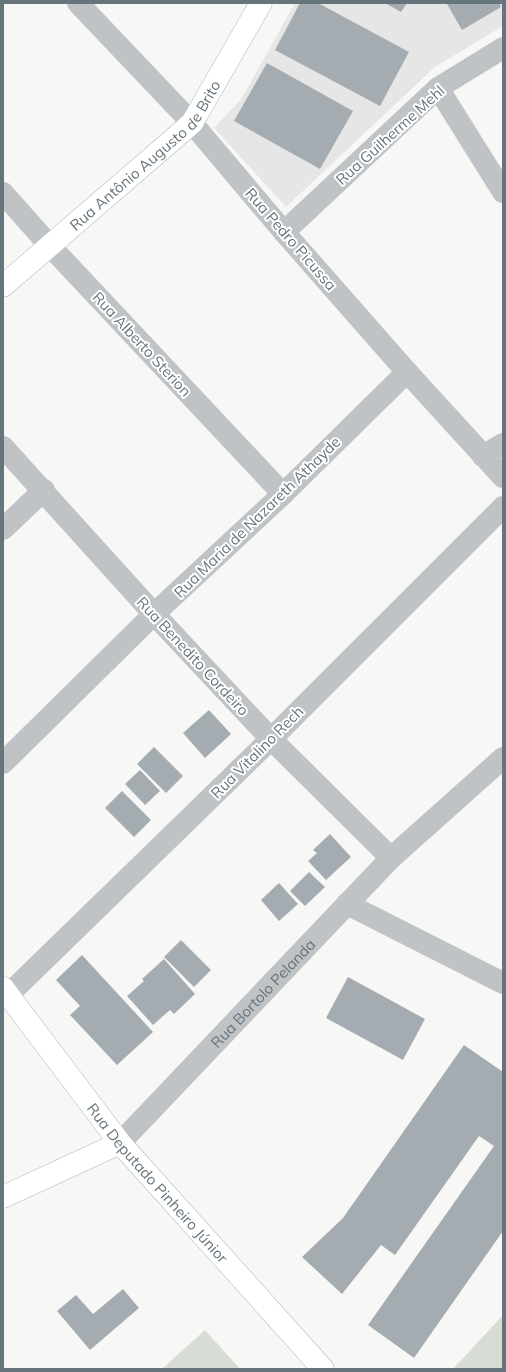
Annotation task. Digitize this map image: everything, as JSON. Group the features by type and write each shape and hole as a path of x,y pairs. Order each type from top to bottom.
{"street":[{"name":"Rua Pedro Picussa","path":"78,3 192,123 284,232 407,372 503,477"},
{"name":"Rua Antônio Augusto de Brito","path":"3,286 192,123 261,3"},
{"name":"Rua Guilherme Mehl","path":"284,232 438,88 503,48"},
{"path":"438,88 503,192"},
{"name":"Rua Alberto Sterion","path":"3,192 50,246 283,494"},
{"name":"Rua Maria de Nazareth Athayde","path":"3,763 154,614 283,494 407,372"},
{"path":"483,456 503,444"},
{"name":"Rua Benedito Cordeiro","path":"3,447 44,490 154,614 271,739 391,858"},
{"path":"3,529 44,490"},
{"name":"Rua Vitalino Rech","path":"6,991 271,739 503,507"},
{"name":"Rua Bortolo Pelanda","path":"3,1197 120,1143 391,858 503,758"},
{"path":"347,904 503,983"},
{"name":"Rua Deputado Pinheiro Júnior","path":"6,991 120,1143 323,1369"}],"shaded area":[{"path":"295,3 503,3 503,26 435,67 286,207 214,128 242,98"},
{"path":"503,1315 503,1369 453,1369"},
{"path":"205,1330 240,1369 162,1369"}],"building":[{"path":"300,3 318,3 409,52 380,106 275,50"},
{"path":"385,3 407,3 401,12"},
{"path":"499,3 501,7 462,30 447,4"},
{"path":"267,63 353,111 320,169 234,121"},
{"path":"209,710 231,734 205,758 183,733"},
{"path":"154,747 183,776 166,793 137,764"},
{"path":"140,770 160,791 145,805 125,784"},
{"path":"122,791 151,820 134,837 105,808"},
{"path":"330,834 351,857 326,880 308,861 317,853 313,850"},
{"path":"309,872 325,887 305,906 290,891"},
{"path":"279,883 298,904 279,921 261,900"},
{"path":"181,940 211,970 194,987 164,957"},
{"path":"82,955 153,1032 117,1065 70,1015 80,1006 56,980"},
{"path":"164,959 195,994 174,1014 170,1010 153,1025 127,996 144,981 142,979"},
{"path":"348,977 425,1019 403,1060 326,1018"},
{"path":"464,1045 503,1072 503,1231 414,1358 368,1325 494,1146 479,1136 395,1255 381,1245 342,1294 302,1257 343,1218"},
{"path":"123,1289 139,1308 90,1350 57,1311 76,1295 93,1314"}]}
